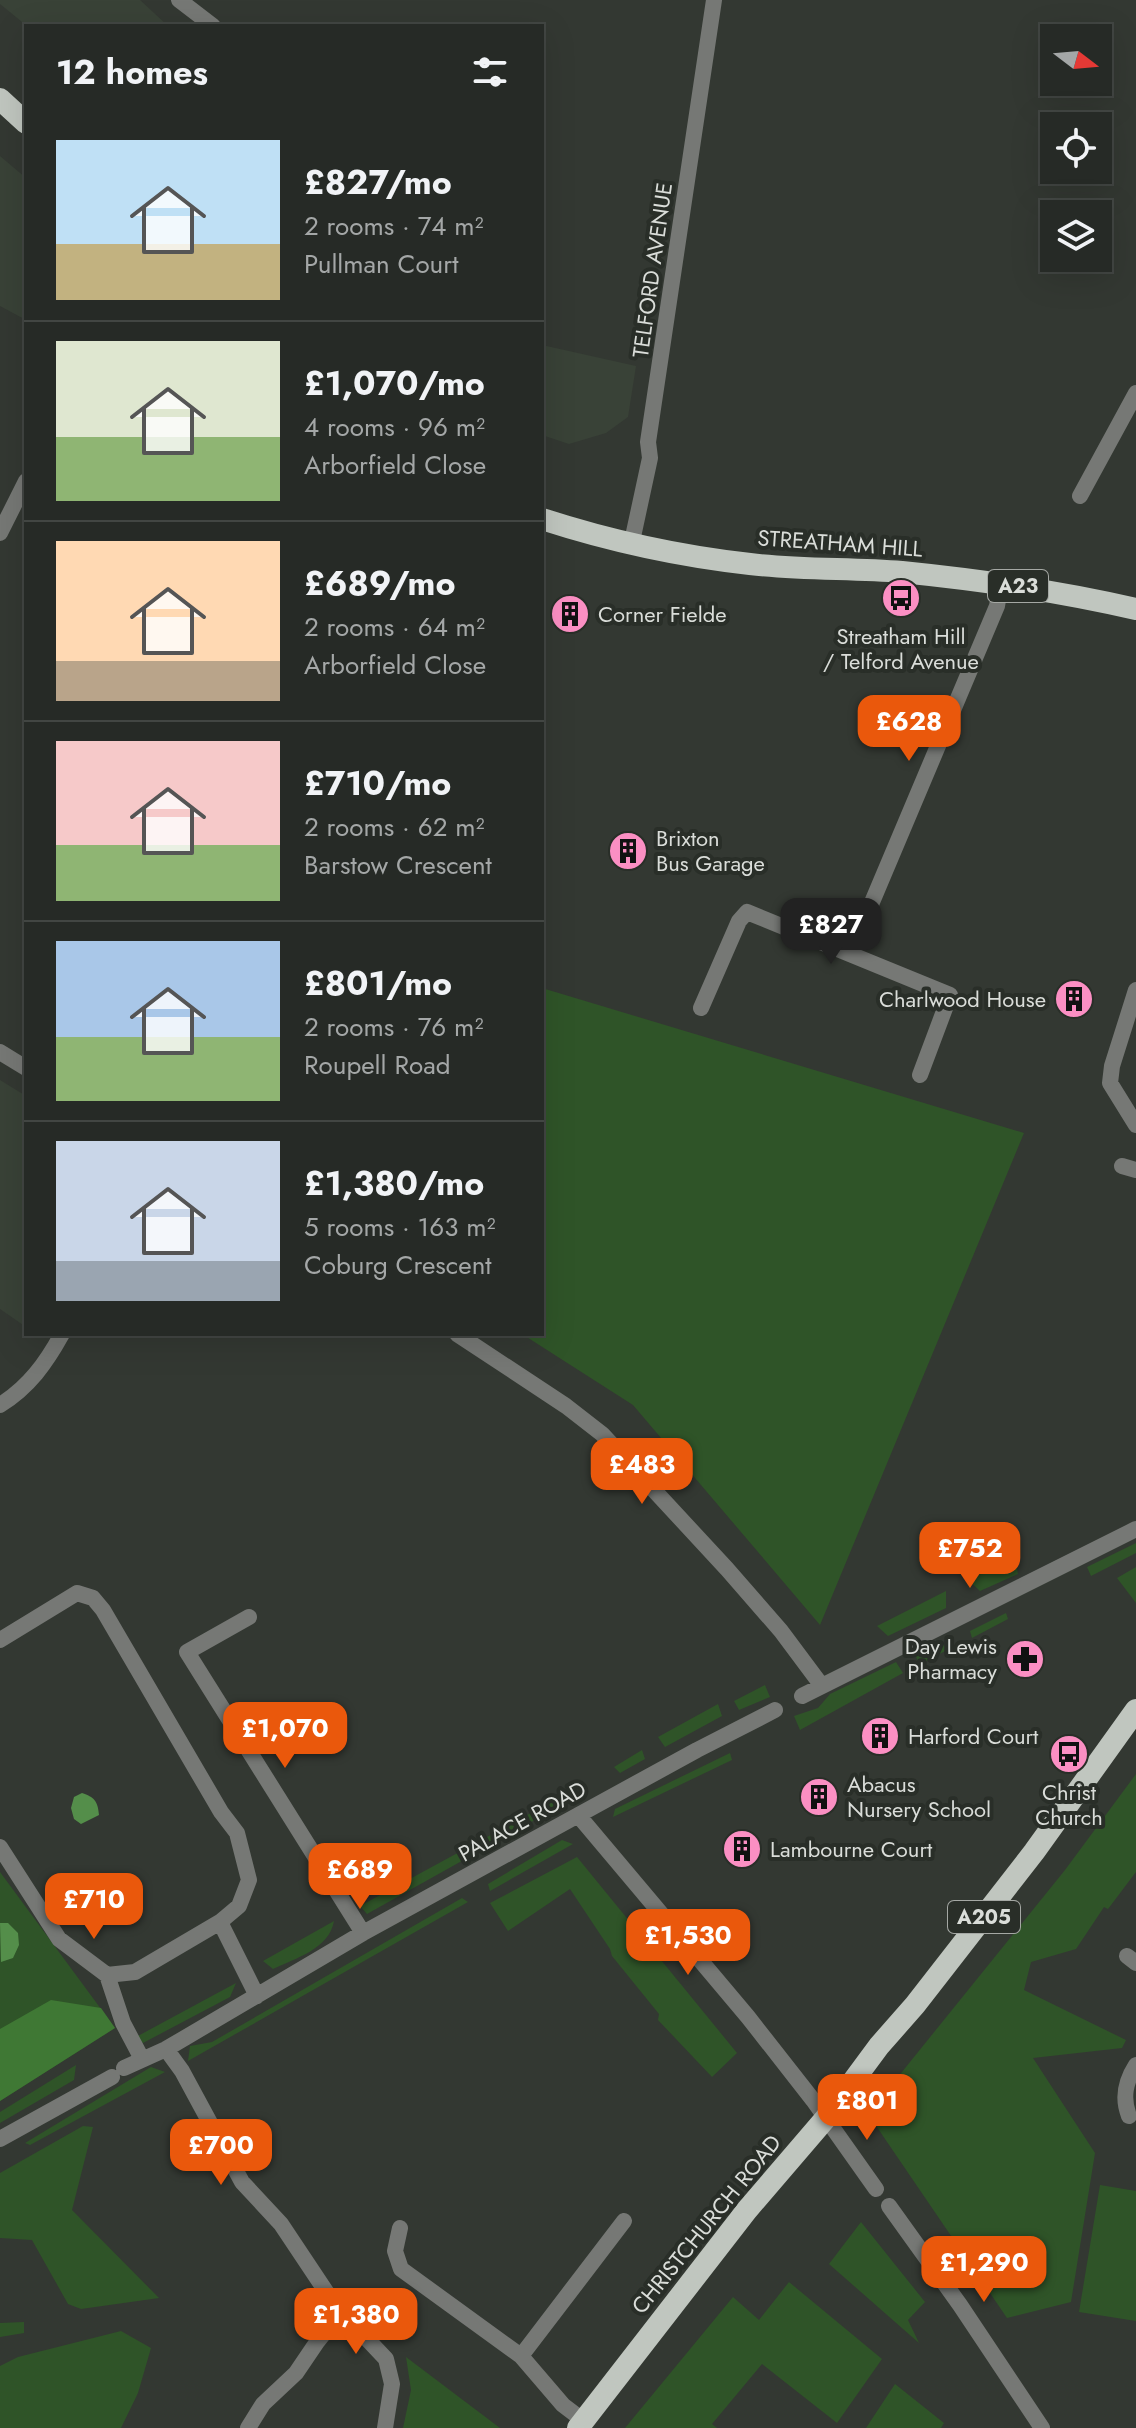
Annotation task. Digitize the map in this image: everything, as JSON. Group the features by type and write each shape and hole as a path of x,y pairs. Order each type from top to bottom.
{"highway":[{"path":"0,99 24,121"},
{"name":"STREATHAM HILL","path":"544,520 631,546 752,564 899,572 1001,583 1136,609"},
{"name":"CHRISTCHURCH ROAD","path":"581,2424 747,2210 825,2119 879,2046 915,2005 1034,1852 1136,1710"}],"street":[{"path":"179,0 210,24"},
{"name":"TELFORD AVENUE","path":"631,546 650,458 648,442 714,0"},
{"path":"1080,496 1136,393"},
{"path":"0,533 24,485"},
{"path":"851,952 997,606 1001,583"},
{"path":"701,1008 739,921 747,912 950,995 920,1075"},
{"path":"1136,990 1124,1024 1110,1083 1136,1125"},
{"path":"0,1052 24,1067"},
{"path":"0,1405 40,1371 61,1336"},
{"path":"460,1336 566,1406 602,1434 727,1569 781,1631 822,1686"},
{"path":"802,1696 1136,1529"},
{"path":"0,1640 77,1593 93,1598 103,1610 221,1812 237,1833 249,1880 239,1906 220,1922 135,1972 107,1975"},
{"path":"249,1617 187,1652 363,1933"},
{"name":"PALACE ROAD","path":"0,2139 118,2072 166,2049 363,1933 775,1710"},
{"path":"578,1815 748,2017 813,2100 876,2189"},
{"path":"0,1847 59,1939 107,1975 123,2023 142,2059"},
{"path":"220,1922 257,1996"},
{"path":"166,2049 182,2071 242,2182 281,2224 341,2312 386,2359 392,2384 385,2428"},
{"path":"1129,2116 1125,2094 1127,2081 1136,2065"},
{"path":"889,2206 1042,2428"},
{"path":"521,2356 624,2221"},
{"path":"400,2228 395,2251 401,2269 521,2356 581,2424"},
{"path":"248,2428 263,2404 296,2373 341,2312"}],"shaded area":[{"path":"0,0 140,0 166,24 25,24 0,4"},
{"path":"0,156 24,176 24,319 0,306"},
{"path":"544,345 636,366 628,417 606,433 569,444 544,436"},
{"path":"544,989 1024,1133 820,1625 633,1405 525,1336 544,1336"},
{"path":"0,1080 24,1095 24,1326 0,1309"},
{"path":"1136,1543 1136,1553 1091,1576 1087,1567"},
{"path":"1015,1558 1018,1574 980,1591 967,1579"},
{"path":"1136,1567 1136,1603 1117,1578"},
{"path":"946,1591 946,1608 888,1636 877,1626"},
{"path":"1006,1613 1008,1619 972,1638 970,1631"},
{"path":"941,1640 947,1650 919,1665 915,1654"},
{"path":"896,1662 903,1673 800,1730 794,1716 818,1708 830,1694"},
{"path":"765,1685 770,1697 739,1710 734,1701"},
{"path":"718,1704 722,1716 665,1747 658,1737"},
{"path":"642,1750 645,1759 620,1773 614,1767"},
{"path":"730,1753 732,1760 613,1817 615,1809"},
{"path":"1136,1774 1136,1872 1108,1909 1104,1907 1076,1949 1031,1962 1024,1990 1126,2040 1122,2048 1033,2058 1095,2153 1071,2302 1007,2318 868,2114 1065,1870"},
{"path":"82,1793 95,1800 99,1815 81,1824 74,1819 71,1808 74,1797"},
{"path":"555,1800 558,1807 367,1914 360,1906"},
{"path":"562,1840 573,1844 490,1891 488,1884"},
{"path":"577,1857 737,2053 712,2077 658,2020 659,2014 612,1956 570,1889 508,1931 490,1903"},
{"path":"0,1872 115,2028 0,2101"},
{"path":"462,1898 468,1902 188,2061 190,2046 212,2042"},
{"path":"334,1921 331,1931 319,1946 273,1969 263,1961"},
{"path":"0,1923 8,1923 18,1933 19,1945 13,1958 1,1962"},
{"path":"236,1983 230,1997 143,2043 136,2037"},
{"path":"51,2000 101,2008 115,2028 0,2101 0,2029"},
{"path":"76,2065 74,2080 0,2123 0,2112"},
{"path":"151,2067 165,2072 30,2145 25,2143"},
{"path":"83,2126 93,2127 72,2210 159,2298 81,2309 68,2304 32,2240 0,2238 0,2173"},
{"path":"1100,2185 1136,2191 1136,2321 1079,2312"},
{"path":"861,2222 925,2302 908,2320 919,2343 829,2264"},
{"path":"789,2282 882,2359 837,2423 762,2364 712,2424 717,2428 625,2428 733,2297 759,2320"},
{"path":"24,2322 24,2333 0,2337 0,2323"},
{"path":"121,2331 151,2348 138,2393 121,2428 0,2428 0,2366 18,2357"},
{"path":"406,2357 500,2428 403,2428 411,2390"},
{"path":"895,2384 944,2423 941,2428 866,2428"}],"place":[{"name":"Streatham Hill / Telford Avenue","path":"901,598"},
{"name":"Corner Fielde","path":"570,614"},
{"name":"Brixton Bus Garage","path":"628,851"},
{"name":"Charlwood House","path":"1074,999"},
{"name":"Day Lewis Pharmacy","path":"1025,1659"},
{"name":"Harford Court","path":"880,1736"},
{"name":"Christ Church","path":"1069,1754"},
{"name":"Abacus Nursery School","path":"819,1797"},
{"name":"Lambourne Court","path":"742,1849"}]}
